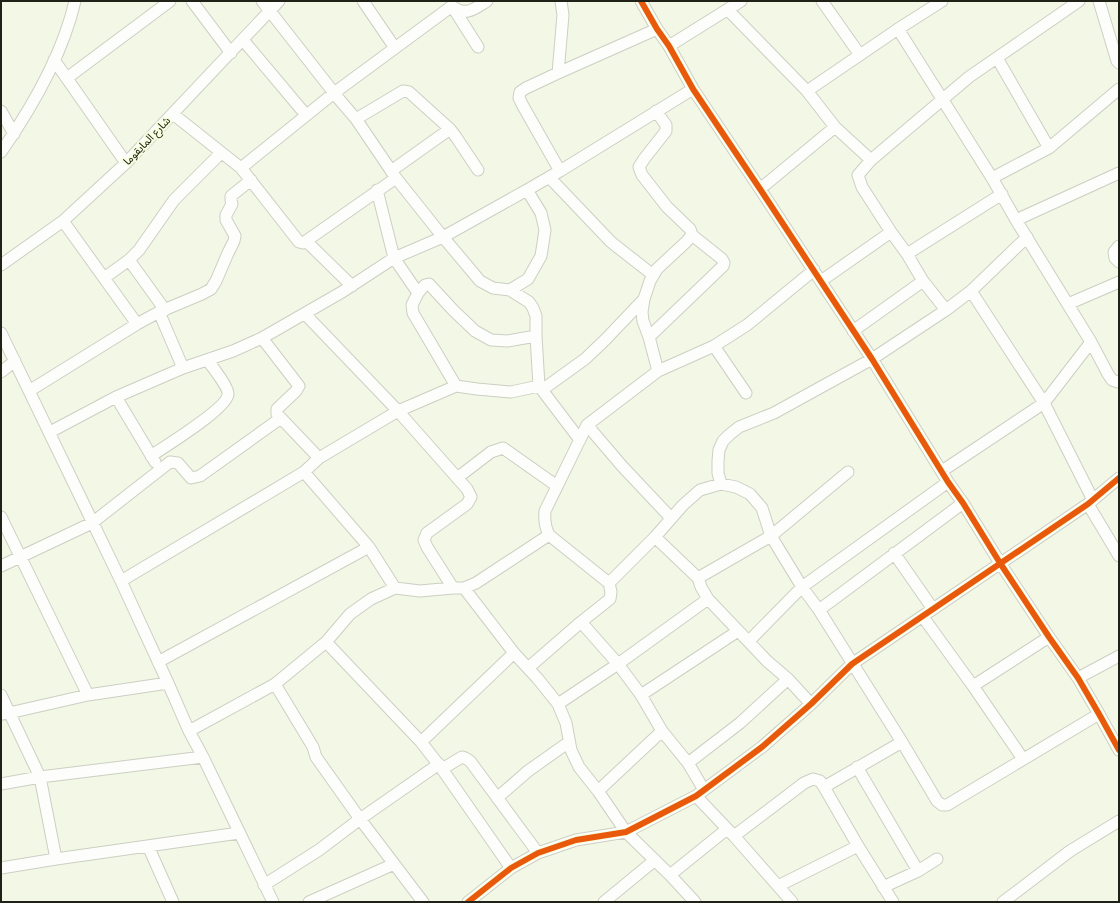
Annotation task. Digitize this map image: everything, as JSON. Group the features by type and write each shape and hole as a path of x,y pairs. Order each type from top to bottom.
{"street":[{"path":"1,152 14,134 33,102 54,60 75,1"},
{"path":"67,78 170,1"},
{"path":"192,1 231,53"},
{"path":"262,1 356,119 394,175 480,281 493,288 510,290 529,302 536,316 536,336 541,388 580,440"},
{"name":"شارع المايقوما","path":"1,265 63,221 126,163 279,1"},
{"path":"363,1 395,48"},
{"path":"451,4 457,10 462,12 469,11 487,1"},
{"path":"558,73 563,15 561,1"},
{"path":"641,1 669,46 693,89 872,359 1000,563 1078,678 1119,750"},
{"path":"669,46 741,1"},
{"path":"822,1 860,55"},
{"path":"807,91 942,1"},
{"path":"946,310 923,281 907,254 891,232 862,187 858,175 871,160 969,77 1078,1"},
{"path":"1099,1 1118,61"},
{"path":"241,168 334,93 451,4"},
{"path":"451,4 478,47"},
{"path":"728,10 807,91 835,127 871,160"},
{"path":"560,171 519,98 520,92 657,28"},
{"path":"898,29 1002,194 1016,220 1091,342 1108,374 1112,380 1119,381"},
{"path":"243,40 306,115"},
{"path":"998,58 1049,148"},
{"path":"54,60 126,163"},
{"path":"50,432 116,397 183,368 233,352 262,338 352,286 394,258 443,237 560,171 693,89"},
{"path":"992,178 1049,148 1119,89"},
{"path":"356,119 403,91 409,92 450,129 478,170"},
{"path":"1,111 14,134"},
{"path":"649,337 723,266 724,262 692,235 690,229 666,207 642,175 639,167 666,131 666,125 656,111"},
{"path":"173,114 241,168 298,242 303,243 378,190 450,129"},
{"path":"760,189 835,127"},
{"path":"104,278 129,260 139,250 174,200 221,153"},
{"path":"1016,220 1119,173"},
{"path":"549,177 611,242 653,274"},
{"path":"29,391 137,324 211,289 234,241 235,236 226,220 226,215 232,204 230,200 231,196 251,180"},
{"path":"378,190 394,258 418,293"},
{"path":"510,290 528,279 541,256 545,230 541,213 527,190"},
{"path":"907,254 1002,194"},
{"path":"63,221 137,324"},
{"path":"821,281 891,232"},
{"path":"658,370 643,321 642,312 644,299 656,269 692,235"},
{"path":"721,484 718,473 719,450 723,441 729,435 740,427 774,413 872,359 946,310 971,291 1027,237"},
{"path":"306,241 352,286"},
{"path":"1119,246 1114,252 1115,258 1119,262"},
{"path":"129,260 162,311 183,368"},
{"path":"528,668 610,599 611,592 609,583 549,535 544,523 545,511 587,424 658,370 714,346 747,325 814,270"},
{"path":"853,331 923,281"},
{"path":"1068,304 1119,282"},
{"path":"456,386 413,313 412,305 424,285 429,284 475,331 491,340 507,341 536,336"},
{"path":"971,291 1044,403 1090,502 1119,556"},
{"path":"121,581 304,472 319,458 398,411 456,386 511,392 541,388 585,359 644,299"},
{"path":"305,314 398,411 468,489 471,497 467,504 427,533 424,540 427,547 458,588 558,704 566,723 571,750 578,767 598,791 626,832 695,902"},
{"path":"1,333 121,581 189,731 273,902"},
{"path":"262,338 299,386 296,391 277,409 277,414 319,458"},
{"path":"942,471 1044,403 1091,342"},
{"path":"714,346 746,393"},
{"path":"152,456 210,416 227,400 228,394 226,388 207,360"},
{"path":"1,372 15,361"},
{"path":"116,397 160,470"},
{"path":"1,566 92,523 170,462 178,463 191,478 200,476 281,418"},
{"path":"587,424 622,466 671,518"},
{"path":"457,478 491,452 503,448 557,486"},
{"path":"304,472 369,547 395,588"},
{"path":"698,578 771,536 848,472"},
{"path":"468,902 482,898 511,868 538,853 576,840 626,832 700,793 762,747 811,704 852,664 1090,502 1119,478"},
{"path":"748,641 802,587 948,482"},
{"path":"609,583 655,537 683,504 700,490 721,484 736,487 750,494 762,508 771,536 802,587 819,610 902,742 937,801 942,805 947,805 1099,714"},
{"path":"819,610 963,503"},
{"path":"1,517 88,696"},
{"path":"189,731 275,684 326,642 350,614 371,599 395,588 420,591 458,588 476,583 549,535"},
{"path":"655,537 698,578 708,599 767,661 788,679 811,704"},
{"path":"158,662 280,594 369,547"},
{"path":"894,553 933,609"},
{"path":"558,704 618,664 708,599"},
{"path":"923,617 1023,759"},
{"path":"581,622 618,664 640,695 662,731 688,762 700,793 730,833 792,902"},
{"path":"640,695 738,631"},
{"path":"973,686 1049,637"},
{"path":"326,642 421,742 511,868"},
{"path":"421,742 514,653"},
{"path":"1078,678 1119,656"},
{"path":"688,762 740,723 788,679"},
{"path":"5,714 88,696 168,683"},
{"path":"275,684 313,747 316,757 422,902"},
{"path":"1,695 5,714 40,777 56,859"},
{"path":"598,791 662,731"},
{"path":"497,798 528,771 569,742"},
{"path":"824,787 902,742"},
{"path":"1,784 40,777 203,757"},
{"path":"264,885 319,850 360,819 440,767 462,757 470,761 538,853"},
{"path":"857,767 918,871"},
{"path":"670,875 804,783 813,779 820,781 824,787 858,846 893,902"},
{"path":"1004,902 1070,850 1119,821"},
{"path":"1,868 240,833"},
{"path":"148,846 173,902"},
{"path":"778,886 858,846"},
{"path":"883,887 918,871 937,859"},
{"path":"604,902 655,860"},
{"path":"309,902 394,864"}],"cycle path":[{"path":"641,1 657,29 669,46 693,89 872,359 1000,563 1078,678 1119,750"},
{"path":"468,902 511,868 538,853 576,840 626,832 696,796 762,747 811,704 852,664 1088,504 1119,478"}]}
